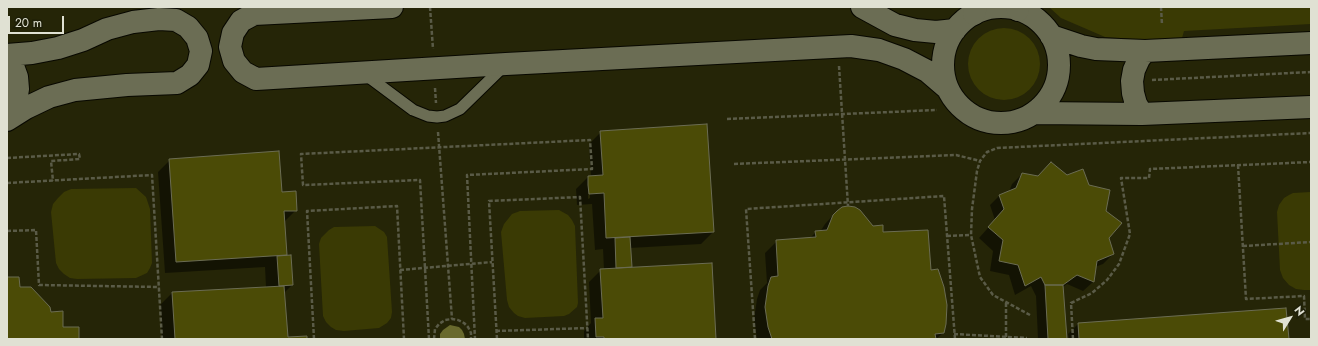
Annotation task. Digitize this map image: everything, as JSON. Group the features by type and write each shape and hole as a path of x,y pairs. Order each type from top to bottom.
{"street":[{"path":"392,7 254,14 241,21 233,33 230,47 234,61 243,72 256,78 851,46 879,50 904,59 927,72 948,89 958,103 970,114 986,121 1002,123 1019,121 1034,113 1047,101 1055,86 1059,69 1057,52 1051,36 1037,20 1018,8 1004,7 975,10 955,30 946,48 943,69 948,89"},
{"path":"862,7 895,25 915,30 936,32 955,30"},
{"path":"160,19 176,20 188,27 197,38 201,52 198,65 190,75 177,82 75,90 49,97 7,119 16,101 18,89 17,77 7,56 58,48 83,40 108,29 133,22 160,19"},
{"path":"1051,36 1081,46 1096,49 1145,51 1311,43"},
{"path":"1142,114 1136,104 1132,81 1134,70 1145,51"},
{"path":"1034,113 1142,114 1311,107"}],"lane":[{"path":"362,72 413,110 428,116 437,117 445,116 460,109 506,64"}],"path":[{"path":"1161,7 1162,25"},
{"path":"838,47 848,206"},
{"path":"1132,81 1311,72"},
{"path":"726,119 937,110"},
{"path":"1030,314 993,295 980,277 971,234 972,208 980,161 987,152 997,148 1311,133"},
{"path":"428,339 420,180 303,185 301,154 590,140 592,169 467,175 475,339"},
{"path":"438,141 452,319"},
{"path":"7,158 79,154 80,159 51,161 52,181"},
{"path":"734,164 956,155 980,161"},
{"path":"1073,339 1071,302 1092,293 1107,280 1120,264 1130,234 1121,178 1149,178 1150,169 1311,162"},
{"path":"1238,165 1246,299 1304,296 1305,319 1311,319"},
{"path":"7,183 152,175 162,339"},
{"path":"497,339 489,201 580,196 588,339"},
{"path":"755,339 746,209 944,196 955,339"},
{"path":"314,339 307,211 396,206 404,339"},
{"path":"7,231 36,230 39,285 159,287"},
{"path":"947,236 971,234"},
{"path":"1243,246 1311,242"},
{"path":"400,270 492,262"},
{"path":"1006,302 1006,337"},
{"path":"434,339 435,329 439,324 445,320 452,319 458,320 468,327 471,333 471,339"},
{"path":"496,331 588,328"},
{"path":"954,334 1027,338"}],"shaded area":[{"path":"7,7 1311,7 1311,339 7,339"},
{"path":"1049,7 1311,7 1311,24 1184,31 1182,38 1145,40 1105,37 1061,18"},
{"path":"1004,28 1024,34 1034,44 1040,64 1034,84 1024,94 1004,100 984,94 974,84 968,64 974,44 984,34"},
{"path":"136,188 146,197 150,209 152,263 147,273 136,278 77,279 70,278 64,274 56,263 51,212 53,204 58,198 64,192 71,189"},
{"path":"1311,192 1311,290 1304,290 1296,289 1289,285 1283,278 1280,270 1277,212 1279,205 1284,198 1289,195 1293,193"},
{"path":"559,210 568,215 575,226 577,307 569,314 564,316 525,318 518,316 509,307 507,300 501,232 504,224 512,214 520,211"},
{"path":"375,226 384,232 387,237 392,312 391,318 387,323 379,328 344,331 336,330 326,322 323,316 319,244 321,238 334,227"},
{"path":"450,325 459,327 464,334 465,339 440,339 440,334"}],"building":[{"path":"707,124 714,232 606,238 604,193 589,194 588,185 588,176 603,175 600,131"},
{"path":"279,151 282,192 296,191 297,211 284,211 287,255 176,262 169,159"},
{"path":"1051,162 1067,175 1083,169 1089,185 1110,190 1106,211 1122,223 1109,238 1114,254 1097,261 1094,282 1077,275 1063,285 1045,285 1041,277 1025,286 1018,265 999,261 1003,240 988,227 1004,209 999,195 1016,188 1022,173 1038,176"},
{"path":"842,207 855,207 860,210 873,226 883,225 883,232 928,230 931,270 938,269 944,287 947,305 944,333 935,334 936,339 772,339 768,327 765,307 771,277 778,276 776,240 816,237 815,231 827,230 833,215"},
{"path":"630,237 632,267 616,268 615,238"},
{"path":"291,255 293,285 279,286 277,256"},
{"path":"712,263 716,339 604,339 604,337 596,337 595,318 603,318 600,269"},
{"path":"7,277 19,277 20,287 31,287 50,307 51,312 63,311 63,327 79,327 79,339 7,339"},
{"path":"1045,285 1063,285 1067,339 1048,339"},
{"path":"284,286 288,337 307,336 307,339 175,339 172,292"},
{"path":"1286,308 1289,339 1079,339 1078,323"}]}
